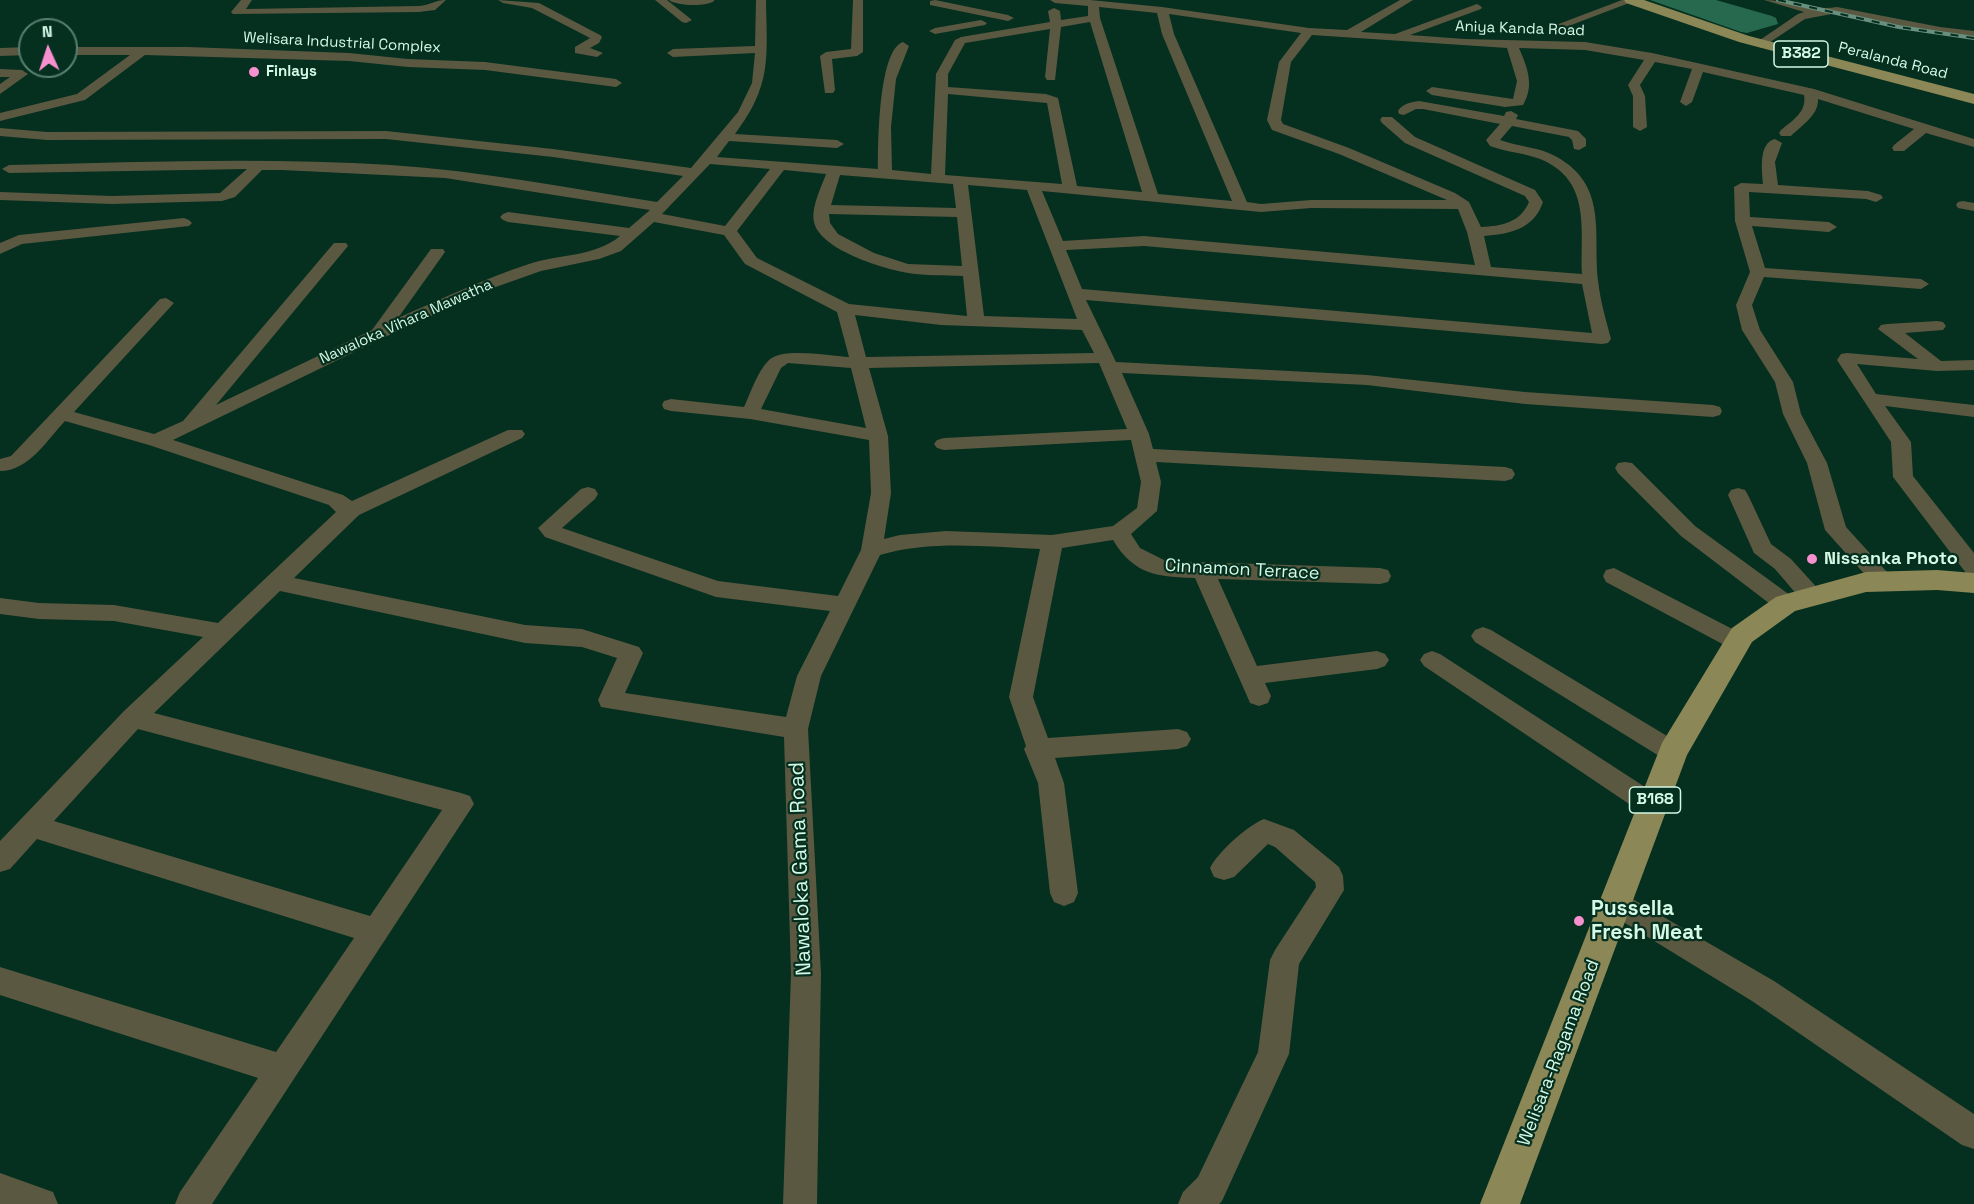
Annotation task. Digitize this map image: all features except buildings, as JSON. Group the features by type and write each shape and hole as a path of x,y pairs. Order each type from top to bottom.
{"main road":[{"name":"Peralanda Road","path":"1632,0 1718,32 1974,99"},
{"name":"Welisara-Ragama Road","path":"1500,1204 1673,752 1742,634 1799,601 1866,582 1937,580 1974,583"}],"street":[{"path":"247,0 237,12 419,9 431,8 441,0"},
{"path":"503,0 535,5 596,37 595,41 579,50 597,53"},
{"path":"660,0 686,20"},
{"path":"674,0 709,1"},
{"name":"Nawaloka Vihara Mawatha","path":"156,441 379,333 487,285 537,267 599,254 615,248 656,212 707,160 744,113 758,83 761,0"},
{"path":"829,90 826,56 857,52 858,0"},
{"path":"1348,34 1408,0"},
{"path":"1562,25 1632,0"},
{"path":"1769,0 1821,14 1974,40"},
{"path":"1802,0 1837,10 1940,30 1974,33"},
{"path":"935,31 948,29 1014,17 934,1 937,16 948,29"},
{"path":"1093,4 1094,18 1151,196"},
{"name":"Aniya Kanda Road","path":"1051,5 1093,4 1162,10 1309,31 1392,38 1585,46 1699,66 1807,91 1974,143"},
{"path":"1051,5 1057,24 1050,67 1051,77"},
{"path":"1392,38 1477,7"},
{"path":"1162,10 1168,34 1241,205"},
{"path":"1761,44 1802,16 1837,10"},
{"path":"938,178 942,74 961,40 1094,18"},
{"path":"1309,31 1285,62 1274,120 1277,127 1344,150 1450,196 1464,205 1475,232 1484,269"},
{"path":"1168,34 1185,33"},
{"path":"1432,92 1505,103 1518,102 1522,96 1524,84 1522,71 1511,44"},
{"path":"885,173 884,127 890,79 903,46"},
{"path":"673,53 761,49"},
{"path":"0,52 18,51"},
{"name":"Welisara Industrial Complex","path":"78,51 349,57 422,64 469,65 616,83"},
{"path":"0,117 81,98 142,51"},
{"path":"0,66 18,55"},
{"path":"1640,127 1639,96 1634,85 1652,57"},
{"path":"1686,102 1699,66"},
{"path":"0,73 22,74 0,90"},
{"path":"1771,189 1768,162 1780,138 1806,115 1812,104 1797,76"},
{"path":"942,90 1046,98 1053,101 1070,189"},
{"path":"1404,111 1418,104 1510,119 1574,135 1579,139 1579,146"},
{"path":"1077,294 1602,339 1590,280 1589,206 1583,192 1566,169 1555,161 1532,152 1495,143 1493,140 1497,133 1510,119"},
{"path":"1387,120 1410,140 1530,193 1536,202 1534,211 1512,228 1475,232"},
{"path":"1899,148 1924,128"},
{"path":"0,132 100,137 386,135 553,153 694,173"},
{"path":"68,168 100,137"},
{"path":"726,137 837,144"},
{"path":"707,160 1151,196 1261,208 1311,204 1464,205"},
{"path":"729,231 781,165"},
{"path":"0,196 101,200 222,197 230,194 257,167"},
{"path":"9,169 324,167 446,174 656,212 729,231 751,261 845,309 941,320 1088,325"},
{"path":"835,169 827,190 822,224 827,234 843,245 902,267 970,271"},
{"path":"960,180 976,321"},
{"path":"872,550 900,542 946,538 1052,542 1119,532 1147,512 1151,482 1139,434 1108,363 1088,325 1033,186"},
{"path":"1876,198 1868,195 1741,187 1743,221 1758,272 1744,305 1751,330 1784,382 1792,414 1817,463 1836,530 1886,582"},
{"path":"824,209 964,213"},
{"path":"508,217 633,233"},
{"path":"1743,221 1829,227"},
{"path":"0,249 19,240 183,223"},
{"path":"1058,246 1144,241 1590,280"},
{"path":"186,427 340,246"},
{"path":"379,333 437,252"},
{"path":"1758,272 1921,284"},
{"path":"0,465 8,465 18,460 166,303"},
{"name":"Nawaloka Gama Road","path":"800,1204 806,974 796,729 809,676 872,550 881,494 878,436 845,309"},
{"path":"1937,326 1887,329 1916,348 1937,366"},
{"path":"750,413 772,366 787,358 859,363 1108,363 1367,380 1525,398 1713,411"},
{"path":"1974,365 1937,366 1846,358 1870,399 1901,442 1903,477 1974,568"},
{"path":"1870,399 1974,411"},
{"path":"671,405 750,413 878,436"},
{"path":"62,414 156,441 336,500 344,505 346,512"},
{"path":"0,860 133,718 342,519 346,512 428,472 515,434"},
{"path":"944,444 1139,434"},
{"path":"1146,455 1506,474"},
{"path":"1625,468 1688,531 1799,601"},
{"path":"588,494 549,528 552,532 716,589 846,604"},
{"path":"1738,495 1762,548 1783,564 1799,601"},
{"name":"Cinnamon Terrace","path":"1119,532 1132,554 1162,569 1380,576"},
{"path":"1052,542 1021,697 1051,783 1064,893"},
{"path":"1203,570 1254,686 1377,660"},
{"path":"1614,576 1738,642"},
{"path":"276,582 525,634 582,638 631,652 610,700 796,729"},
{"path":"0,606 39,611 114,613 221,632"},
{"path":"1483,636 1673,752"},
{"path":"1432,660 1653,806"},
{"path":"133,718 461,804 192,1204"},
{"path":"1038,749 1178,739"},
{"path":"32,826 376,931"},
{"path":"1195,1204 1210,1189 1273,1054 1285,960 1330,890 1329,876 1284,838 1264,831 1224,868"},
{"path":"1617,903 1763,991 1974,1133"},
{"path":"0,981 282,1070"},
{"path":"0,1190 41,1204"}],"shaded area":[{"path":"1650,0 1716,0 1772,16 1776,18 1778,24 1747,33 1741,32"}],"railway":[{"path":"1778,0 1899,27 1974,38"}],"place":[{"name":"Finlays","path":"254,72"},
{"name":"Nissanka Photo","path":"1812,559"},
{"name":"Pussella Fresh Meat","path":"1579,921"}]}
